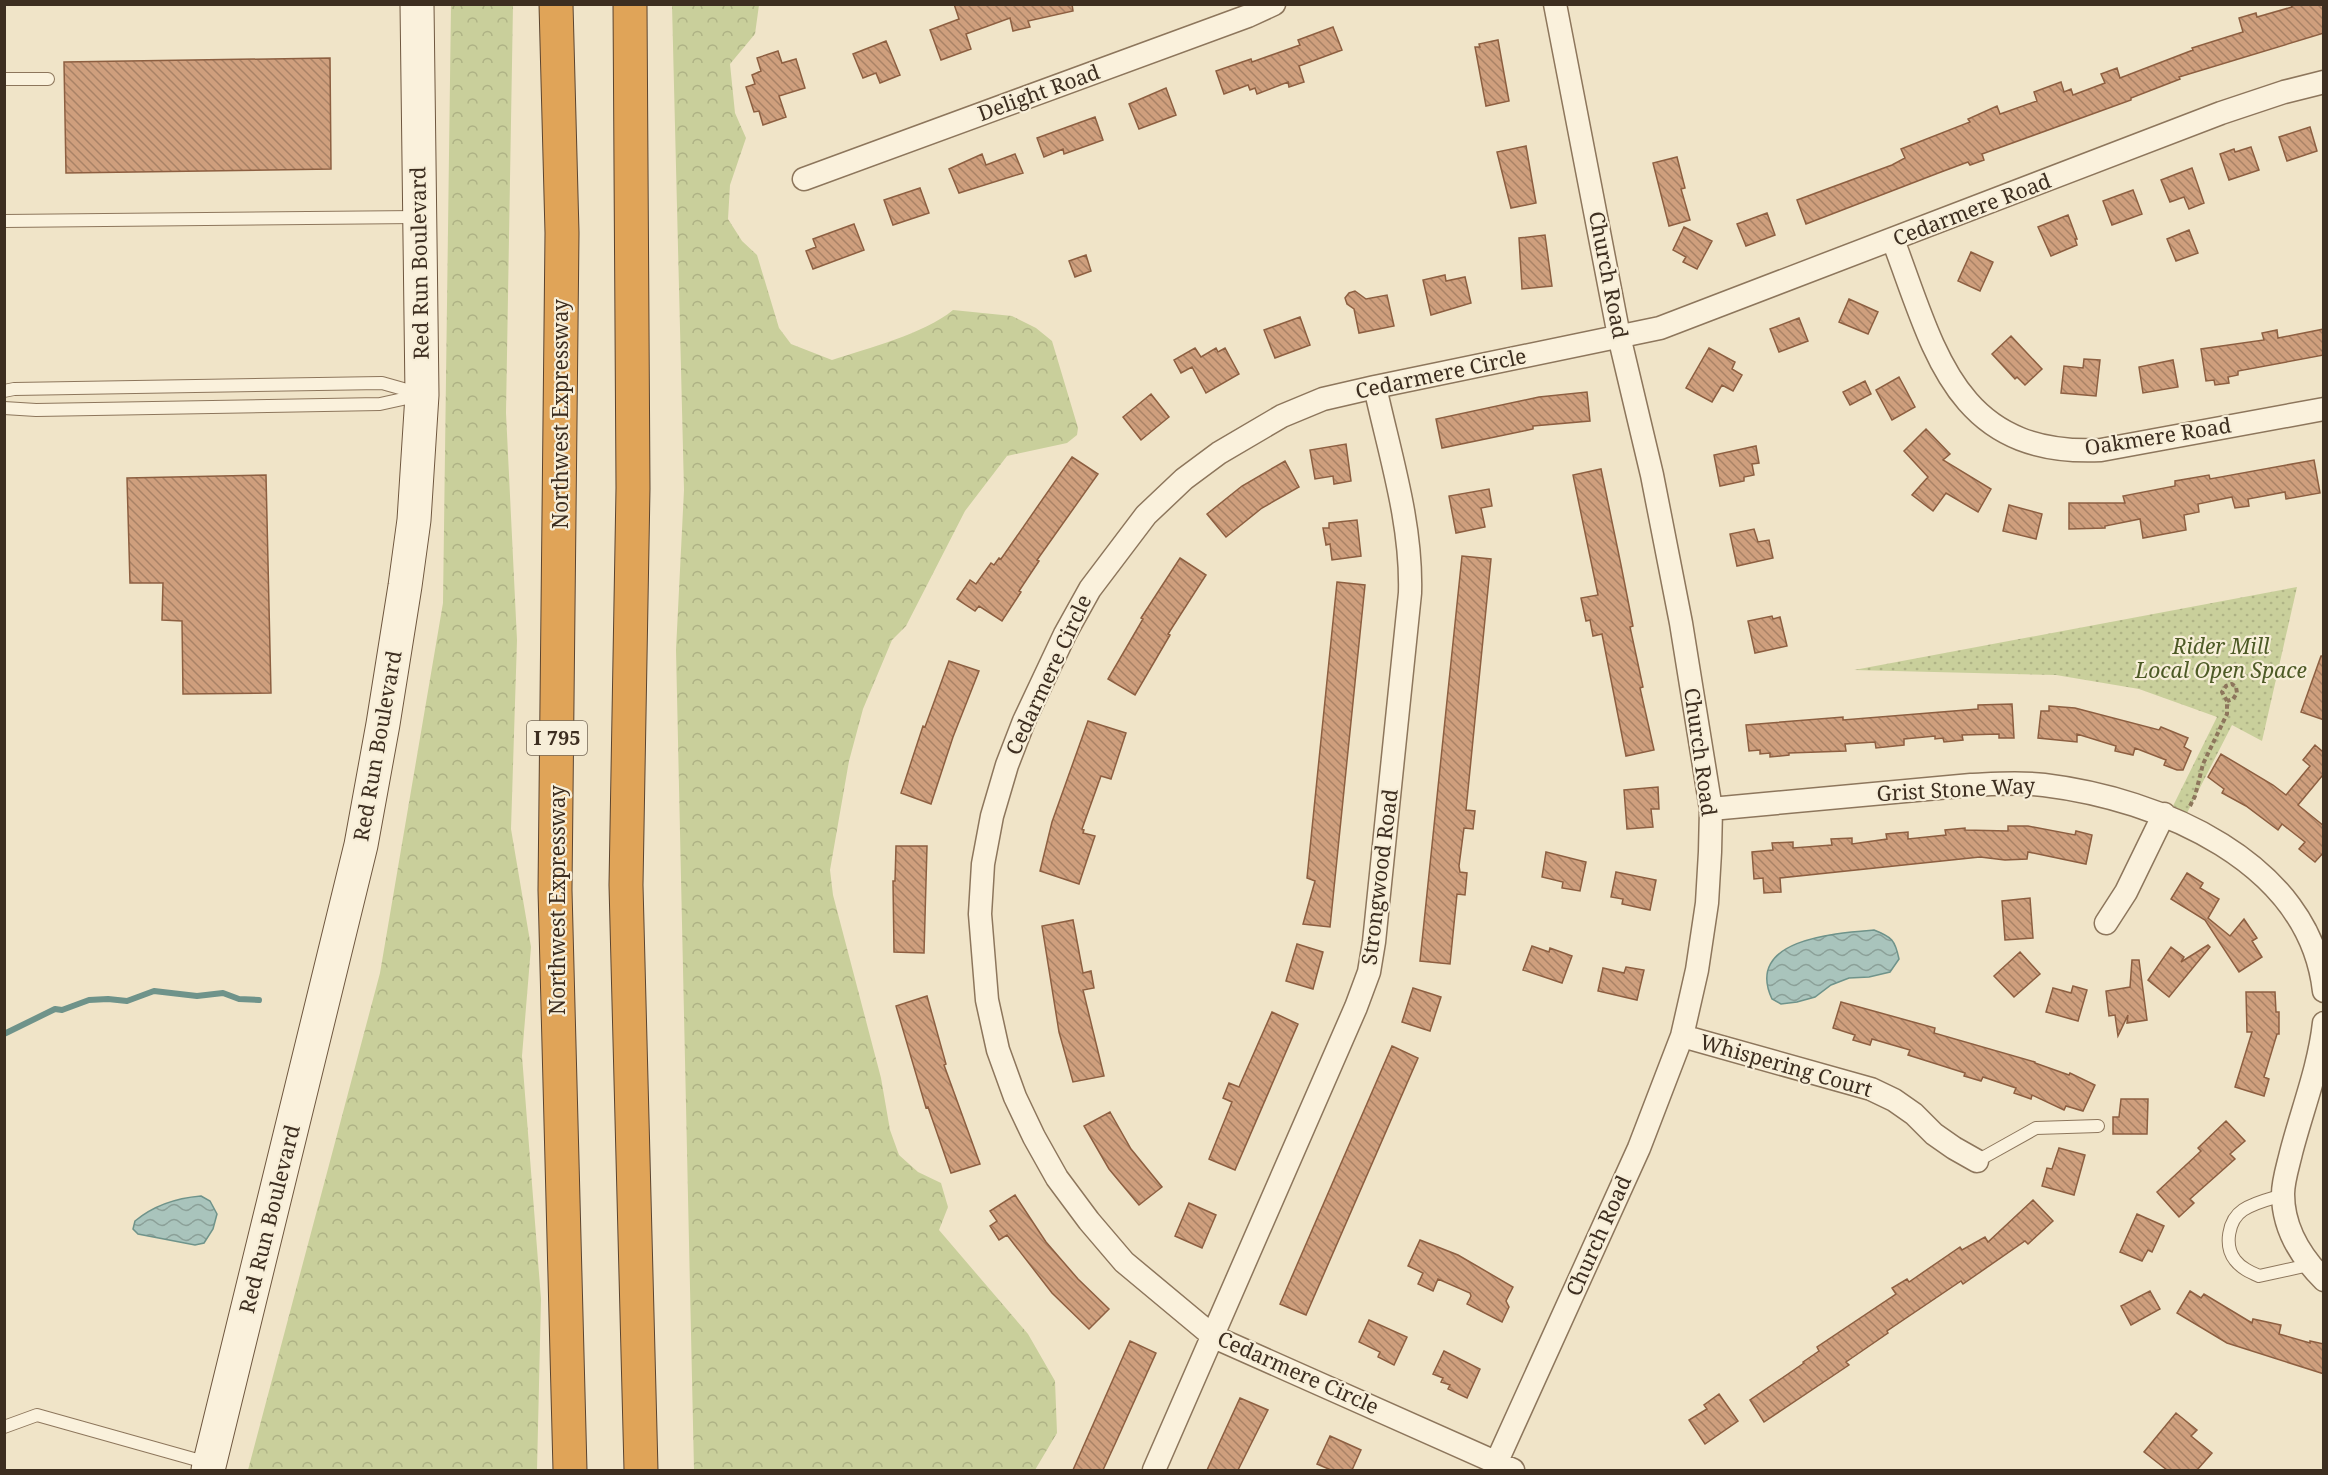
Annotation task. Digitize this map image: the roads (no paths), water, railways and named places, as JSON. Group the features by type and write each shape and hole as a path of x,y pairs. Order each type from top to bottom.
{"highway":[{"name":"Northwest Expressway","path":"556,4 562,257 555,890 570,1470"},
{"path":"630,4 633,488 626,885 641,1470"}],"main road":[{"name":"Red Run Boulevard","path":"209,1467 361,845 407,575 415,510 422,395 417,4"}],"street":[{"name":"Delight Road","path":"804,179 1248,16 1274,4"},
{"name":"Church Road","path":"1501,1468 1639,1148 1682,1036 1698,970 1707,903 1711,809 1681,623 1652,475 1619,336 1555,4"},
{"name":"Cedarmere Road","path":"1619,336 1660,328 2221,113 2284,92 2324,82"},
{"name":"Oakmere Road","path":"1893,240 1938,359 1952,384 1982,416 2025,440 2072,451 2101,450 2324,408"},
{"name":"Cedarmere Circle","path":"1501,1468 1214,1337 1124,1262 1057,1178 1015,1097 998,1050 987,1000 980,914 983,864 992,816 1007,765 1024,721 1065,634 1090,589 1146,515 1184,479 1252,432 1282,416 1323,399 1619,336"},
{"name":"Strongwood Road","path":"1154,1470 1214,1337 1369,972 1410,593 1411,560 1407,529 1376,387"},
{"name":"Grist Stone Way","path":"1711,809 2009,783 2073,789 2113,798 2173,819 2233,853 2267,879 2315,924 2324,991"},
{"path":"2106,923 2173,819"},
{"path":"2316,1273 2292,1236 2283,1195 2295,1136 2321,1048 2324,1023"},
{"name":"Whispering Court","path":"1682,1036 1871,1089 1894,1100 1914,1114 1934,1134 1977,1161"}],"lane":[{"path":"4,79 48,79"},
{"path":"4,221 419,217"},
{"path":"4,391 14,389 382,384 422,395"},
{"path":"4,408 36,410 380,404 422,395"},
{"path":"1977,1161 2037,1128 2098,1126"},
{"path":"2283,1195 2242,1210 2234,1219 2230,1231 2231,1253 2237,1262 2259,1276 2316,1273"},
{"path":"4,1427 37,1415 209,1467"}],"water":[{"path":"1874,930 1889,937 1896,947 1899,959 1890,972 1869,977 1849,978 1831,985 1815,997 1797,1002 1781,1004 1772,999 1767,979 1771,963 1782,952 1798,943 1818,937"},
{"path":"201,1196 210,1201 217,1214 213,1229 204,1243 195,1245 138,1234 133,1229 135,1221 157,1207"}],"waterway":[{"path":"4,1034 55,1009 62,1010 89,1000 127,1001 154,991 197,996 223,993 239,999 259,1000"}],"park label":[{"name":"Rider Mill Local Open Space","path":"2221,659"}]}
